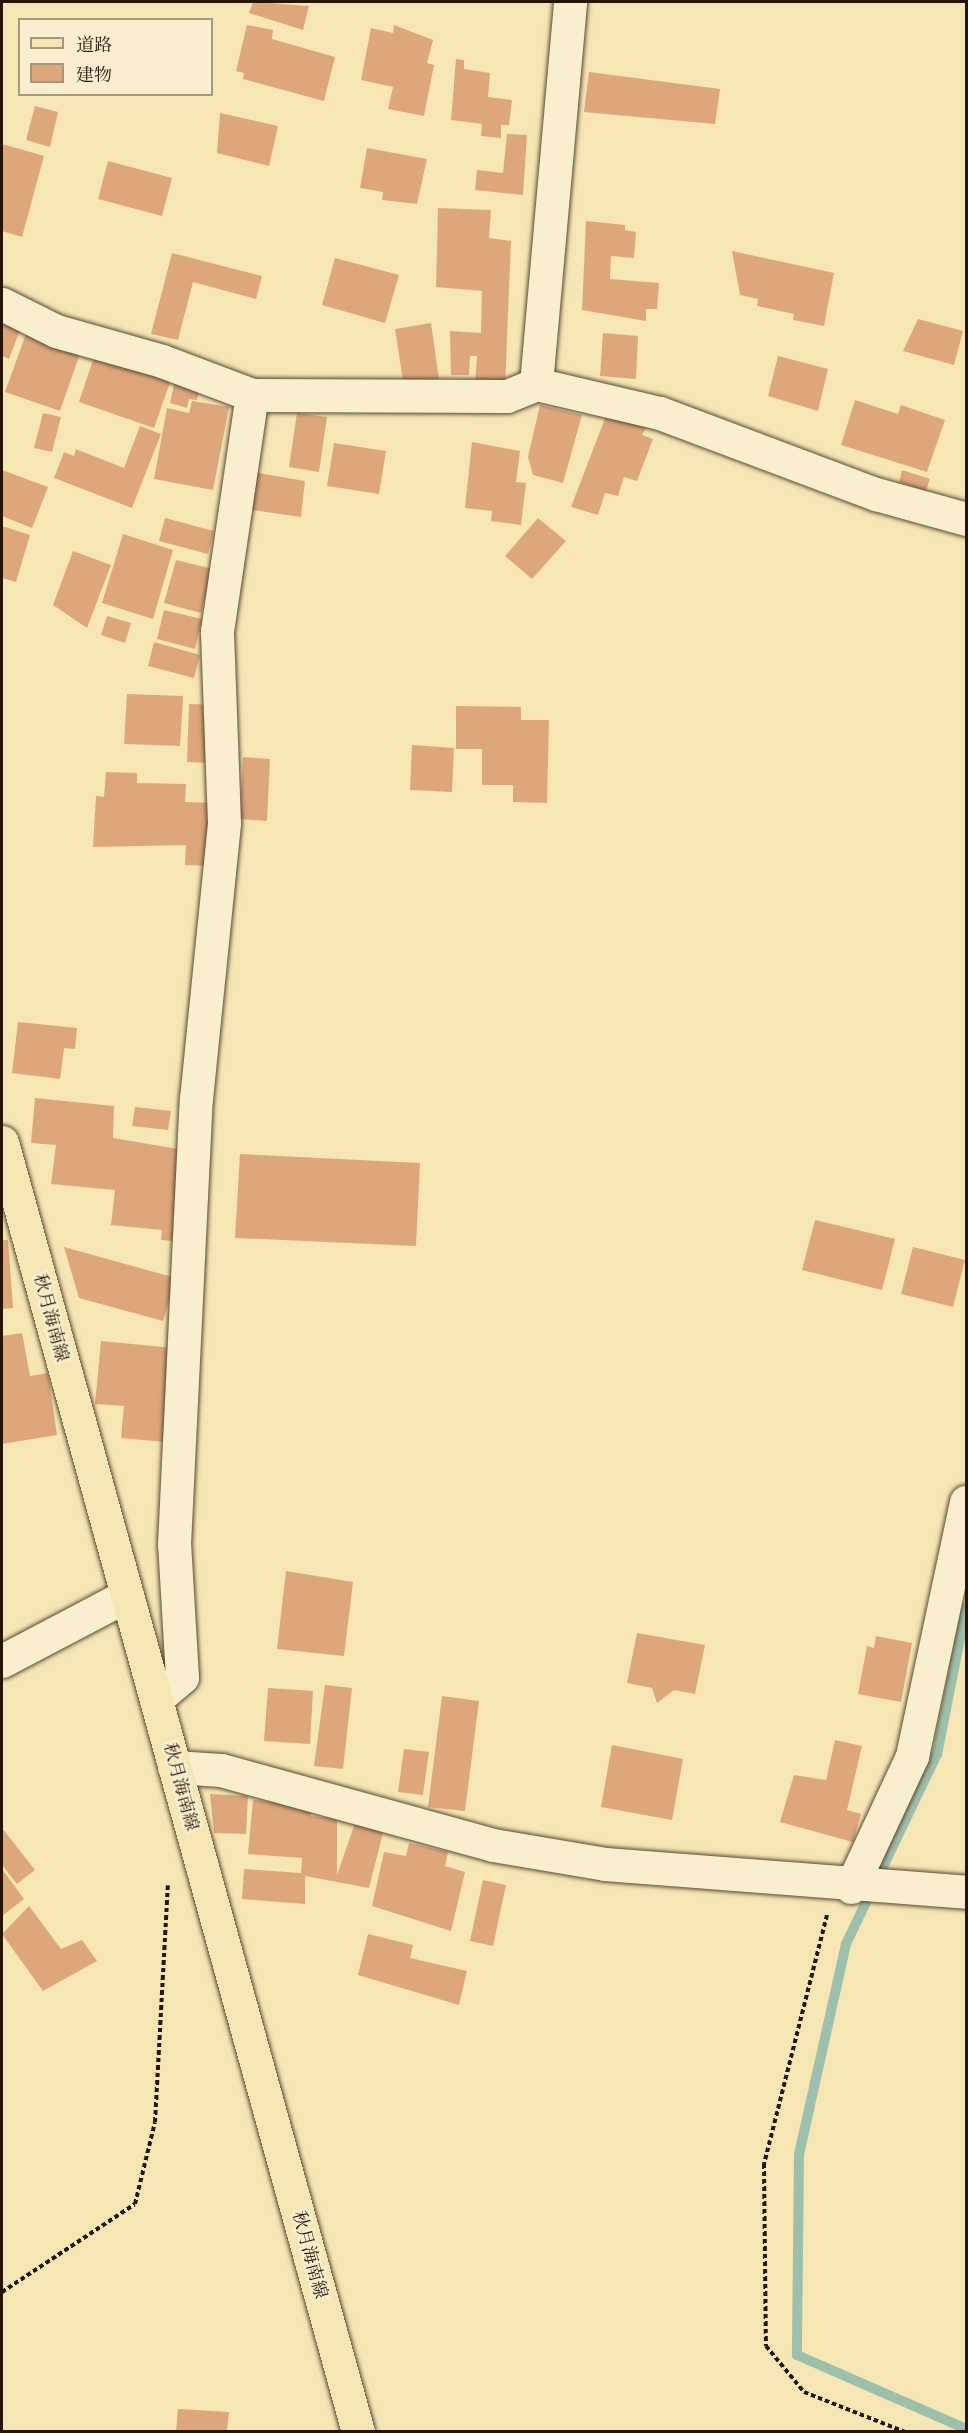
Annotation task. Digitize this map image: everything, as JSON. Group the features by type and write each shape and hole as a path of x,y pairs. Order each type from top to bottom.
{"main road":[{"name":"秋月海南線","path":"2,1142 358,2432"}],"street":[{"path":"536,384 570,2"},
{"path":"2,304 56,331 162,361 252,395 507,396 536,384 660,413 876,495 966,519"},
{"path":"156,1699 182,1677 174,1544 196,1099 224,823 217,631 252,395"},
{"path":"843,1886 912,1756 966,1502"},
{"path":"2,1661 127,1595"},
{"path":"174,1767 221,1770 493,1845 651,1870 843,1886 966,1892"}],"path":[{"path":"2,2292 135,2204 156,2122 169,1873"},
{"path":"843,1886 764,2164 766,2346 804,2392 905,2432"}],"building":[{"path":"253,2 309,6 303,30 249,13"},
{"path":"247,25 273,30 272,39 335,57 324,101 243,79 244,73 236,71"},
{"path":"394,25 433,40 427,63 434,65 424,116 388,109 393,87 361,80 371,28 393,33"},
{"path":"456,59 464,60 464,69 490,73 488,97 512,100 509,125 501,125 501,138 481,136 482,124 451,120"},
{"path":"589,72 720,89 715,124 584,112"},
{"path":"35,106 58,112 50,147 26,140"},
{"path":"220,113 278,126 269,166 217,153"},
{"path":"507,134 527,135 523,195 475,190 477,170 503,173"},
{"path":"2,144 44,156 22,237 2,231"},
{"path":"367,148 427,159 417,204 382,200 383,192 360,188"},
{"path":"108,161 172,178 162,216 98,199"},
{"path":"438,208 491,210 489,238 511,241 505,387 475,385 477,356 470,356 469,375 451,375 450,331 481,333 482,291 436,287"},
{"path":"586,221 625,225 625,230 636,232 634,258 611,256 610,279 659,283 657,309 646,309 646,321 582,310"},
{"path":"732,251 834,273 824,326 793,320 794,314 757,306 758,299 740,295"},
{"path":"172,253 262,276 256,299 193,282 178,340 151,334"},
{"path":"335,258 399,275 385,323 322,305"},
{"path":"2,316 23,322 9,359 2,356"},
{"path":"918,319 963,331 954,365 903,351"},
{"path":"431,323 439,379 403,380 395,329"},
{"path":"27,331 82,348 60,411 5,392"},
{"path":"603,333 638,336 636,379 600,376"},
{"path":"96,351 172,377 154,428 79,402"},
{"path":"778,356 828,369 818,411 768,396"},
{"path":"176,376 201,382 197,400 189,399 187,408 170,403"},
{"path":"855,400 898,414 901,405 945,420 927,472 841,445"},
{"path":"192,401 229,407 213,490 154,479 167,408 189,413"},
{"path":"540,405 582,415 563,483 533,475 528,457"},
{"path":"43,413 61,417 52,452 34,448"},
{"path":"297,413 327,417 319,472 289,467"},
{"path":"606,416 646,428 642,435 653,439 637,481 624,477 618,496 605,493 598,515 571,507"},
{"path":"140,426 161,434 132,508 54,478 64,452 74,456 76,449 124,468"},
{"path":"472,442 520,451 516,482 526,483 521,525 491,521 492,511 465,508"},
{"path":"334,443 386,451 379,494 327,486"},
{"path":"2,470 48,487 32,528 2,516"},
{"path":"902,470 930,479 926,491 899,482"},
{"path":"252,472 305,481 301,517 246,509"},
{"path":"165,518 214,531 208,554 159,541"},
{"path":"538,518 566,541 532,579 505,556"},
{"path":"2,526 30,535 16,582 2,578"},
{"path":"123,534 173,550 153,619 102,603"},
{"path":"73,551 111,565 87,628 53,605"},
{"path":"176,560 213,569 201,613 164,603"},
{"path":"164,610 202,619 195,649 157,639"},
{"path":"107,616 131,623 125,643 101,635"},
{"path":"154,642 200,655 194,678 148,666"},
{"path":"127,694 183,696 180,746 124,744"},
{"path":"189,704 214,705 212,763 187,762"},
{"path":"456,706 521,707 521,720 549,720 547,803 513,802 513,785 482,785 482,749 456,749"},
{"path":"412,745 454,748 452,792 410,790"},
{"path":"243,757 270,759 267,821 240,819"},
{"path":"106,772 137,773 137,783 186,784 185,802 215,803 212,866 185,865 186,845 93,847 96,796 104,797"},
{"path":"18,1022 77,1028 75,1049 64,1048 60,1079 12,1073"},
{"path":"35,1098 114,1106 113,1138 190,1151 183,1242 161,1240 162,1230 111,1225 115,1190 51,1184 56,1145 31,1143"},
{"path":"135,1107 171,1111 168,1130 132,1126"},
{"path":"240,1154 420,1163 416,1246 235,1238"},
{"path":"815,1220 895,1239 882,1290 802,1270"},
{"path":"2,1240 8,1240 13,1308 2,1309"},
{"path":"64,1247 176,1278 163,1321 79,1298"},
{"path":"913,1247 965,1260 953,1307 901,1294"},
{"path":"22,1333 30,1376 48,1373 57,1435 2,1444 2,1336"},
{"path":"101,1341 184,1349 175,1443 121,1438 124,1406 95,1404"},
{"path":"286,1571 353,1582 344,1656 277,1649"},
{"path":"637,1633 705,1645 695,1694 674,1690 657,1703 652,1688 627,1683"},
{"path":"876,1636 912,1643 901,1702 858,1694 867,1646 874,1648"},
{"path":"325,1685 352,1688 343,1769 314,1766"},
{"path":"268,1688 313,1691 310,1744 264,1741"},
{"path":"442,1696 479,1701 465,1811 428,1807"},
{"path":"835,1740 862,1746 847,1810 861,1814 853,1842 780,1822 794,1775 826,1780"},
{"path":"612,1745 683,1759 672,1820 601,1807"},
{"path":"404,1749 429,1752 423,1795 398,1792"},
{"path":"210,1794 248,1796 246,1834 214,1833"},
{"path":"253,1800 292,1804 311,1809 311,1816 337,1819 337,1875 355,1823 383,1833 369,1888 305,1876 305,1904 242,1899 244,1869 301,1873 302,1858 248,1854"},
{"path":"2,1828 35,1870 17,1884 2,1865"},
{"path":"409,1843 448,1852 445,1866 465,1872 451,1931 372,1906 384,1852 406,1856"},
{"path":"2,1869 24,1899 2,1916"},
{"path":"483,1880 506,1885 493,1946 470,1941"},
{"path":"29,1906 61,1949 82,1940 97,1961 43,1991 2,1934"},
{"path":"368,1934 413,1945 410,1958 467,1971 459,2005 358,1975"},
{"path":"178,2409 229,2412 227,2432 176,2432"}],"waterway":[{"path":"966,1608 937,1754 846,1944 799,2155 797,2355 966,2429"}]}
